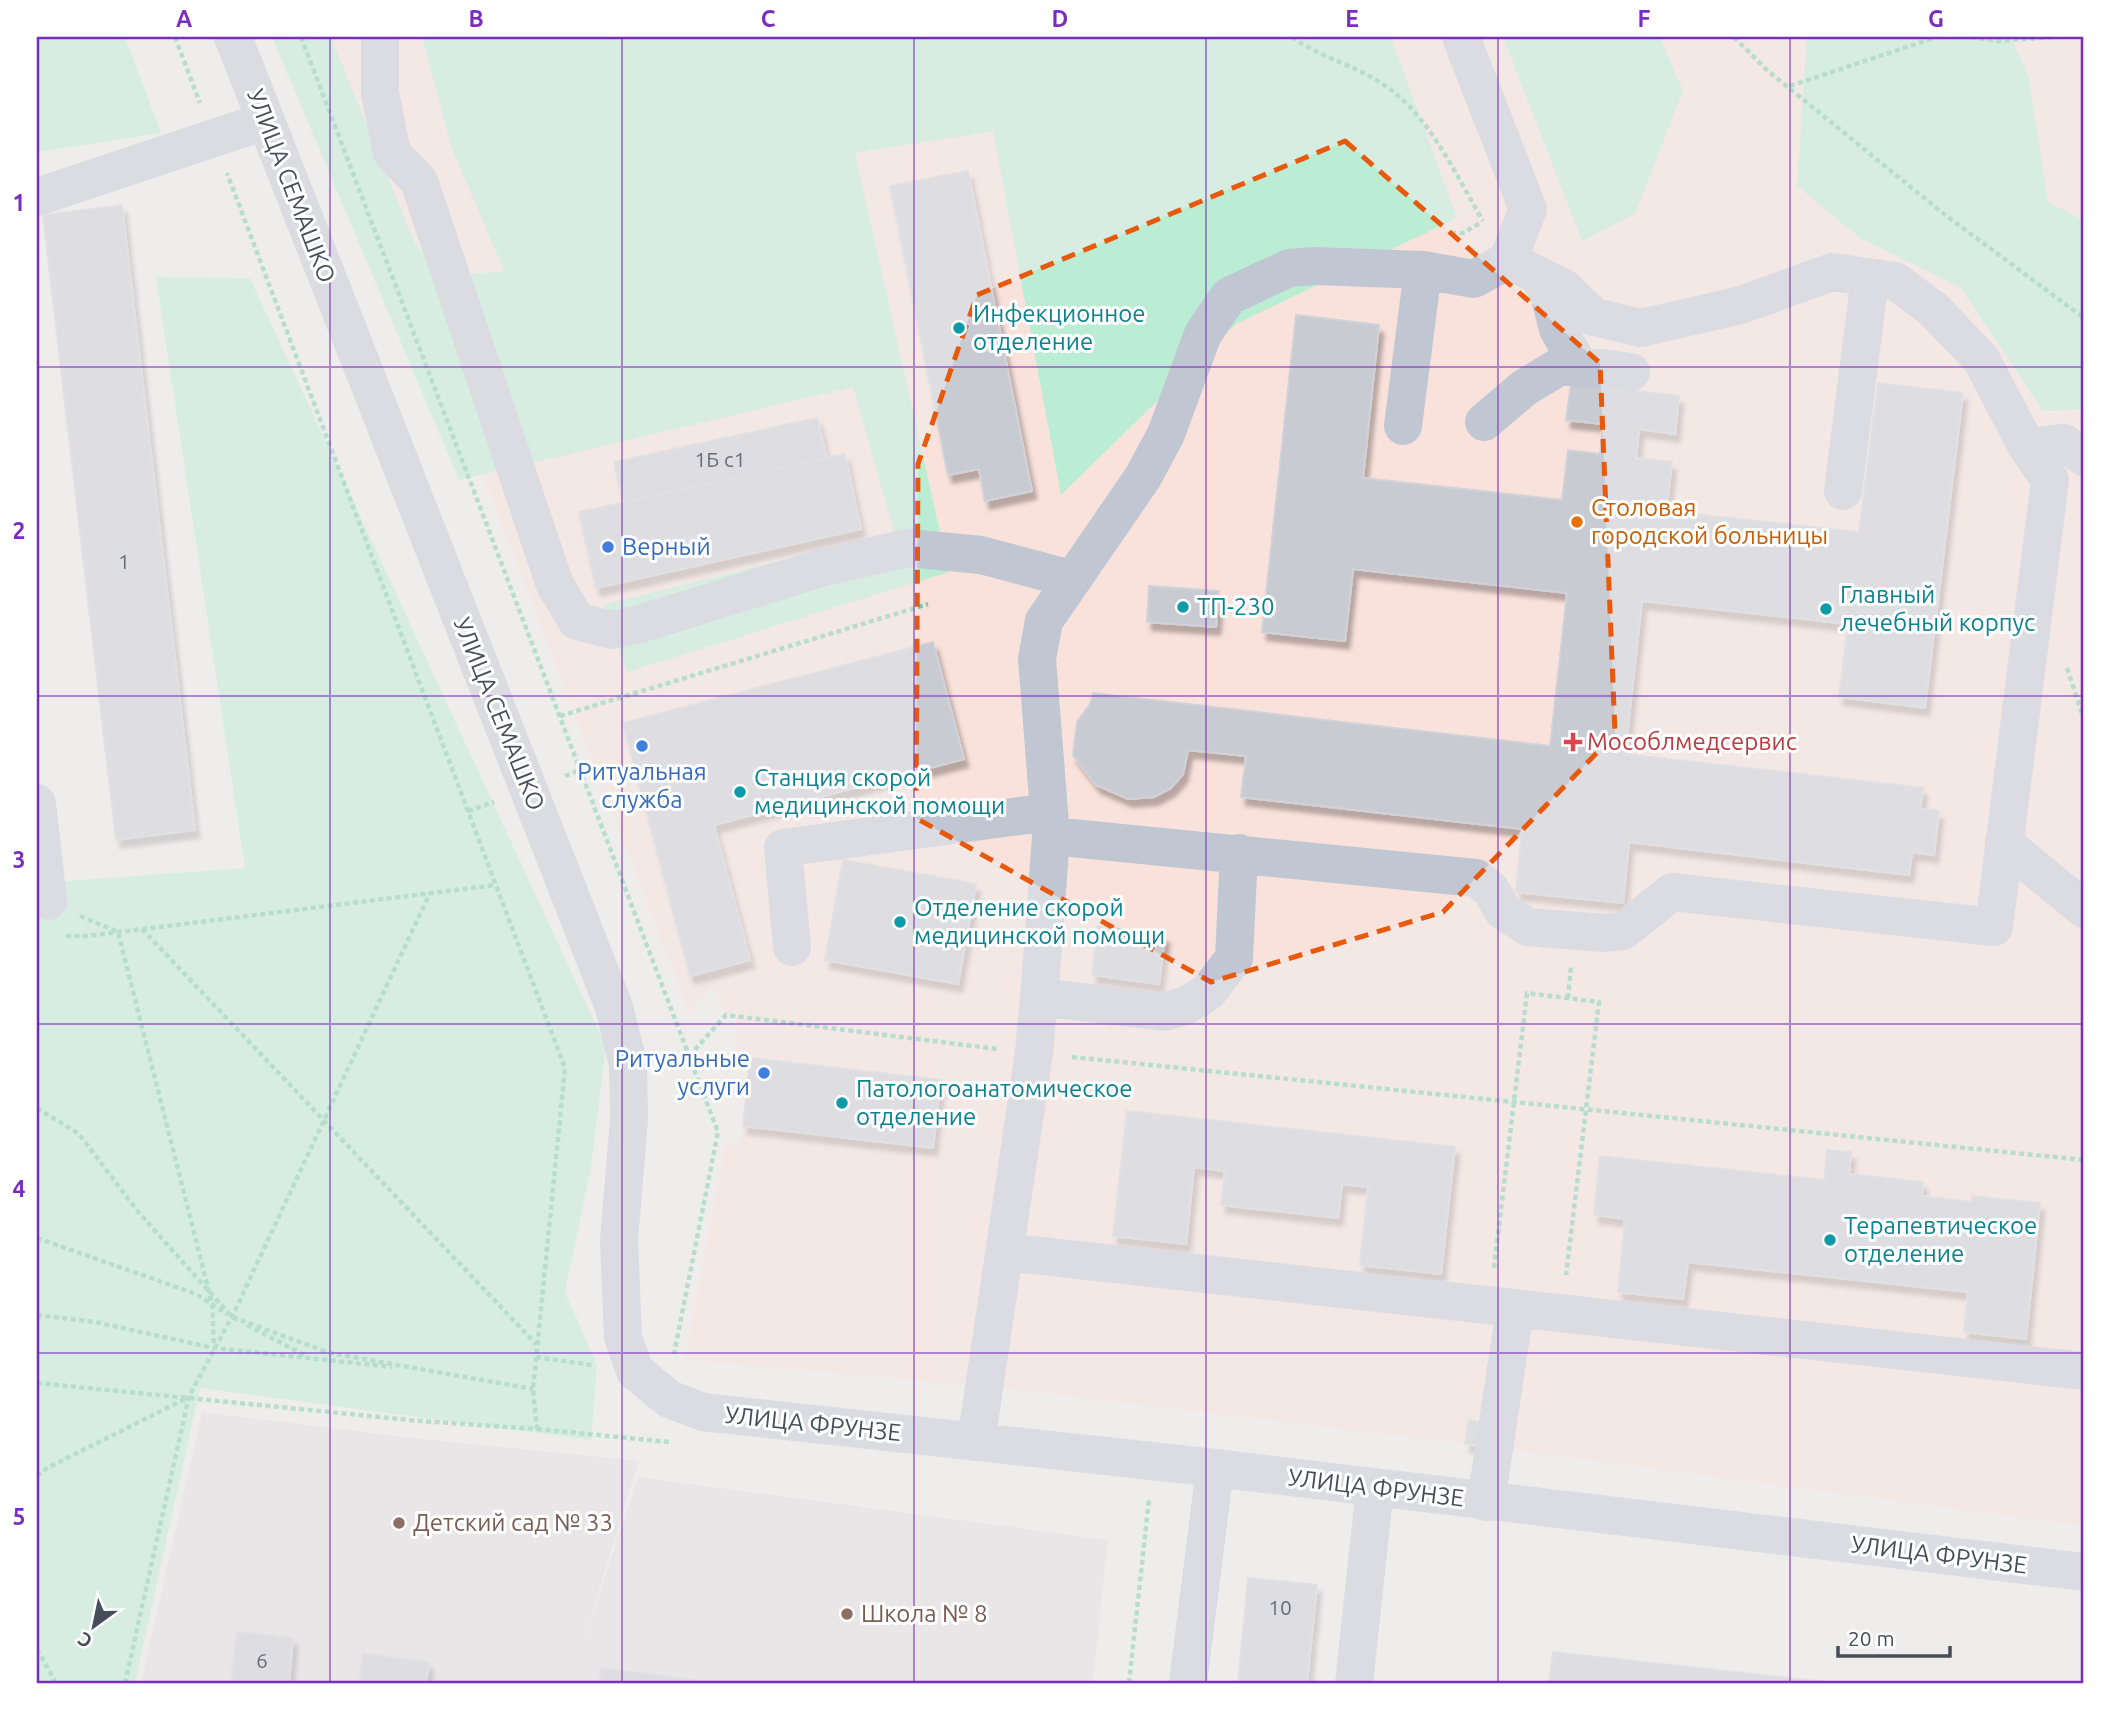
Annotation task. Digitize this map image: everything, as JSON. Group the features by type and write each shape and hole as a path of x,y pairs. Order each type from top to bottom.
{"street":[{"name":"УЛИЦА СЕМАШКО","path":"233,37 614,1007 628,1064 629,1120 619,1240 623,1337 635,1371 671,1381"},
{"path":"380,37 380,93 392,153 419,181 555,584 577,621 611,630 640,624 824,567 908,548 981,555 1071,579"},
{"path":"1461,37 1528,209 1524,268 1549,294 1558,329 1581,369"},
{"path":"37,197 265,121"},
{"path":"792,947 783,848 1050,824 1239,853 1476,878 1492,890 1503,911 1528,927 1604,933 1623,931 1672,892 1994,927 2050,481 2027,447 1981,359 1915,293 1895,281 1832,272 1741,305 1641,328 1594,317 1564,288 1524,268 1474,279 1423,270 1315,266 1289,268 1229,296 1203,334 1166,434 1143,477 1044,621 1037,659 1050,824 1040,997 1164,1012 1187,1005 1208,992 1234,958 1239,853"},
{"path":"1403,426 1423,270"},
{"path":"1843,491 1870,278"},
{"path":"1484,422 1524,388 1562,365 1631,372"},
{"path":"2027,447 2064,443 2084,457"},
{"path":"37,803 55,918"},
{"path":"2004,843 2084,909"},
{"path":"976,1442 982,1386 1006,1252 1034,1053 1041,974"},
{"path":"1006,1252 2084,1371"},
{"path":"1486,1502 1502,1308"},
{"name":"УЛИЦА ФРУНЗЕ","path":"671,1381 703,1412 1215,1468 2084,1573"},
{"path":"1188,1683 1215,1468"},
{"path":"1354,1683 1375,1488"}],"path":[{"path":"37,1383 420,1421 537,1429 533,1389 565,1068 175,37"},
{"path":"301,37 719,1132 671,1381"},
{"path":"1292,37 1308,49 1377,80 1415,111 1483,222"},
{"path":"1734,37 1768,71 1790,86 1944,214 2084,318"},
{"path":"1790,86 1937,37"},
{"path":"1970,37 1998,41 2055,37"},
{"path":"1441,234 1462,233 1483,222 1485,214"},
{"path":"560,716 928,604"},
{"path":"55,918 118,932 496,885"},
{"path":"125,1683 189,1396 232,1317 430,893"},
{"path":"142,929 537,1344"},
{"path":"118,932 212,1304 214,1348"},
{"path":"1502,1308 1514,1101 1527,993 1599,1002 1561,1314"},
{"path":"689,1056 726,1015 1034,1053 2084,1160"},
{"path":"37,1108 79,1134 139,1213 232,1317 330,1353 533,1389"},
{"path":"37,1238 195,1294 308,1357"},
{"path":"37,1315 95,1322 214,1348 430,1371"},
{"path":"37,1476 47,1468 189,1396"},
{"path":"1129,1683 1149,1498"},
{"path":"37,1649 56,1683"}],"highlighted area":[{"path":"1345,141 1600,363 1615,734 1443,912 1211,982 916,818 918,464 977,295"}],"shaded area":[{"path":"314,37 2084,37 2084,1526 1465,1444 982,1386 684,1360 725,1141 738,1145 743,1126 750,1059 735,1055 737,1009 726,1015 715,989 705,994 689,1014"},
{"path":"202,1412 421,1439 639,1461 579,1654 638,1477 1108,1540 1093,1683 141,1683"}],"green space":[{"path":"37,37 125,37 161,133 37,152"},
{"path":"272,37 331,37 415,244 451,276 504,271 451,146 422,37 1391,37 1457,218 1236,324 1061,495 993,131 855,153 949,572 627,672 603,605 894,532 853,387 459,480"},
{"path":"1503,37 1660,37 1683,91 1635,214 1582,241"},
{"path":"1807,37 2011,37 2029,78 2048,202 2084,221 2084,409 2043,411 1960,287 1860,238 1797,186"},
{"path":"156,277 250,278 606,1047 591,1167 565,1292 597,1365 591,1440 200,1388 135,1683 37,1683 37,883 245,868"}],"building":[{"name":"Инфекционное отделение","path":"968,171 1032,491 985,501 979,469 948,475 890,186"},
{"path":"122,205 195,830 116,840 43,215"},
{"name":"Главный лечебный корпус","path":"1296,315 1379,325 1363,478 1562,500 1568,450 1600,454 1603,424 1566,420 1571,383 1679,396 1675,434 1639,429 1636,458 1672,462 1666,511 1859,532 1878,383 1963,393 1925,708 1839,697 1848,624 1642,601 1625,754 1923,788 1920,809 1939,811 1934,855 1912,852 1909,875 1629,842 1623,903 1516,892 1522,829 1241,797 1246,756 1188,750 1183,774 1171,788 1154,797 1128,799 1096,785 1073,755 1077,722 1090,704 1093,693 1550,746 1567,593 1353,569 1345,641 1262,632"},
{"path":"817,418 827,458 623,502 614,462"},
{"path":"845,454 861,529 596,588 579,512"},
{"name":"ТП-230","path":"1149,586 1219,591 1216,627 1147,622"},
{"name":"Станция скорой медицинской помощи","path":"933,642 964,759 714,825 750,960 690,976 623,723"},
{"name":"Отделение скорой медицинской помощи","path":"843,860 976,884 958,984 825,960"},
{"path":"1098,926 1165,935 1159,984 1092,975"},
{"name":"Патологоанатомическое отделение","path":"750,1058 941,1080 933,1148 743,1126"},
{"path":"1127,1111 1455,1147 1441,1274 1360,1265 1368,1187 1342,1184 1338,1218 1221,1205 1225,1171 1194,1167 1186,1244 1113,1236"},
{"name":"Терапевтическое отделение","path":"1827,1150 1851,1152 1849,1174 1923,1182 1922,1196 1972,1202 1972,1196 2040,1203 2026,1339 1964,1332 1968,1292 1688,1262 1683,1299 1618,1292 1625,1219 1594,1215 1600,1156 1824,1180"},
{"path":"1469,1420 1489,1424 1485,1447 1465,1444"},
{"path":"1248,1578 1317,1585 1307,1683 1238,1683"},
{"path":"237,1632 293,1638 289,1683 231,1683"},
{"path":"1553,1652 1835,1683 1549,1683"},
{"path":"363,1654 429,1662 426,1683 360,1683"},
{"path":"601,1668 710,1682 599,1683"}],"place":[{"name":"Инфекционное отделение","path":"959,328"},
{"name":"Столовая городской больницы","path":"1577,522"},
{"name":"Верный","path":"608,547"},
{"name":"ТП-230","path":"1183,607"},
{"name":"Главный лечебный корпус","path":"1826,609"},
{"name":"Мособлмедсервис","path":"1573,742"},
{"name":"Ритуальная служба","path":"642,746"},
{"name":"Станция скорой медицинской помощи","path":"740,792"},
{"name":"Отделение скорой медицинской помощи","path":"900,922"},
{"name":"Ритуальные услуги","path":"764,1073"},
{"name":"Патологоанатомическое отделение","path":"842,1103"},
{"name":"Терапевтическое отделение","path":"1830,1240"},
{"name":"Детский сад № 33","path":"399,1523"},
{"name":"Школа № 8","path":"847,1614"}]}
